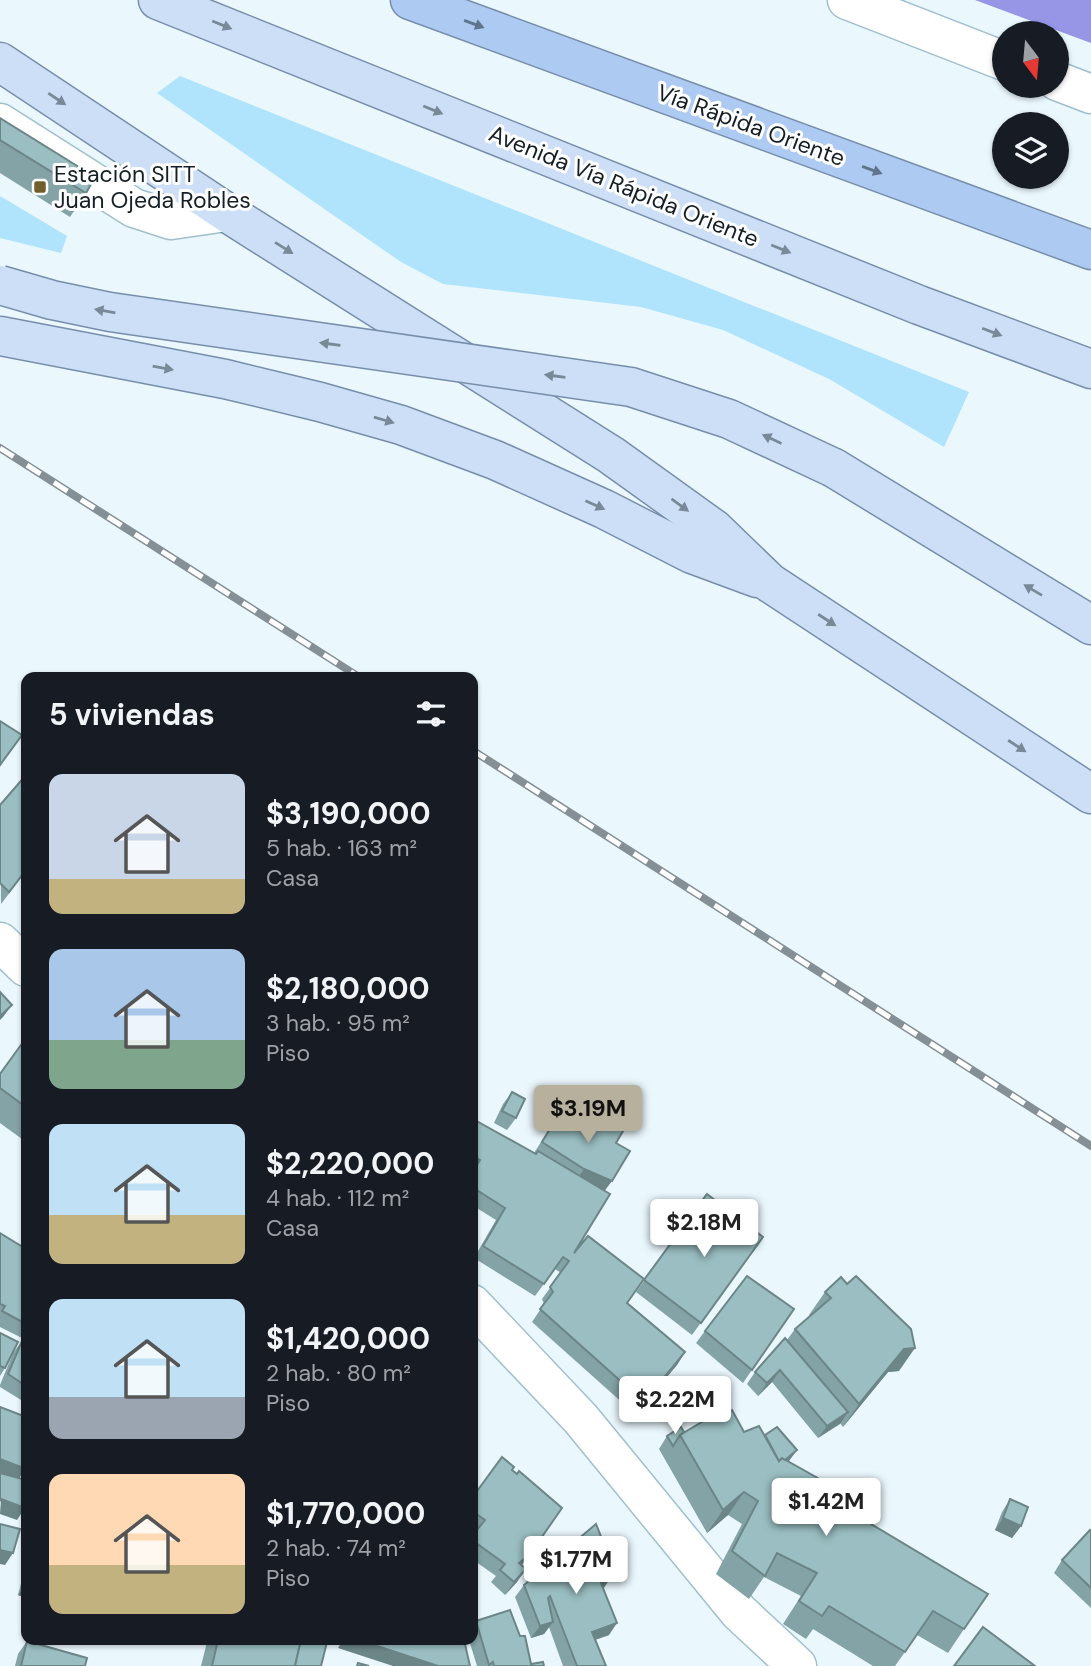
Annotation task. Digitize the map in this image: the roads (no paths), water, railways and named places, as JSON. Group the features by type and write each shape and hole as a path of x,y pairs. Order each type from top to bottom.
{"highway":[{"name":"Vía Rápida Oriente","path":"410,0 1091,250"}],"main road":[{"name":"Avenida Vía Rápida Oriente","path":"158,0 919,305 1091,369"},
{"path":"0,62 226,212 611,455 714,529 770,583 1091,794"},
{"path":"0,285 52,300 110,312 631,387 729,419 834,468 1091,625"},
{"path":"0,336 225,379 401,425 495,460 604,509 692,554 770,583"}],"street":[{"path":"847,0 992,56"},
{"path":"1069,86 1091,94"},
{"path":"0,123 134,208 171,220 226,212"},
{"path":"0,942 21,962"},
{"path":"478,1310 581,1419 739,1612 797,1666"}],"railway":[{"path":"0,448 351,672"},
{"path":"478,754 1091,1146"}],"place":[{"name":"Estación SITT Juan Ojeda Robles","path":"40,187"}]}
